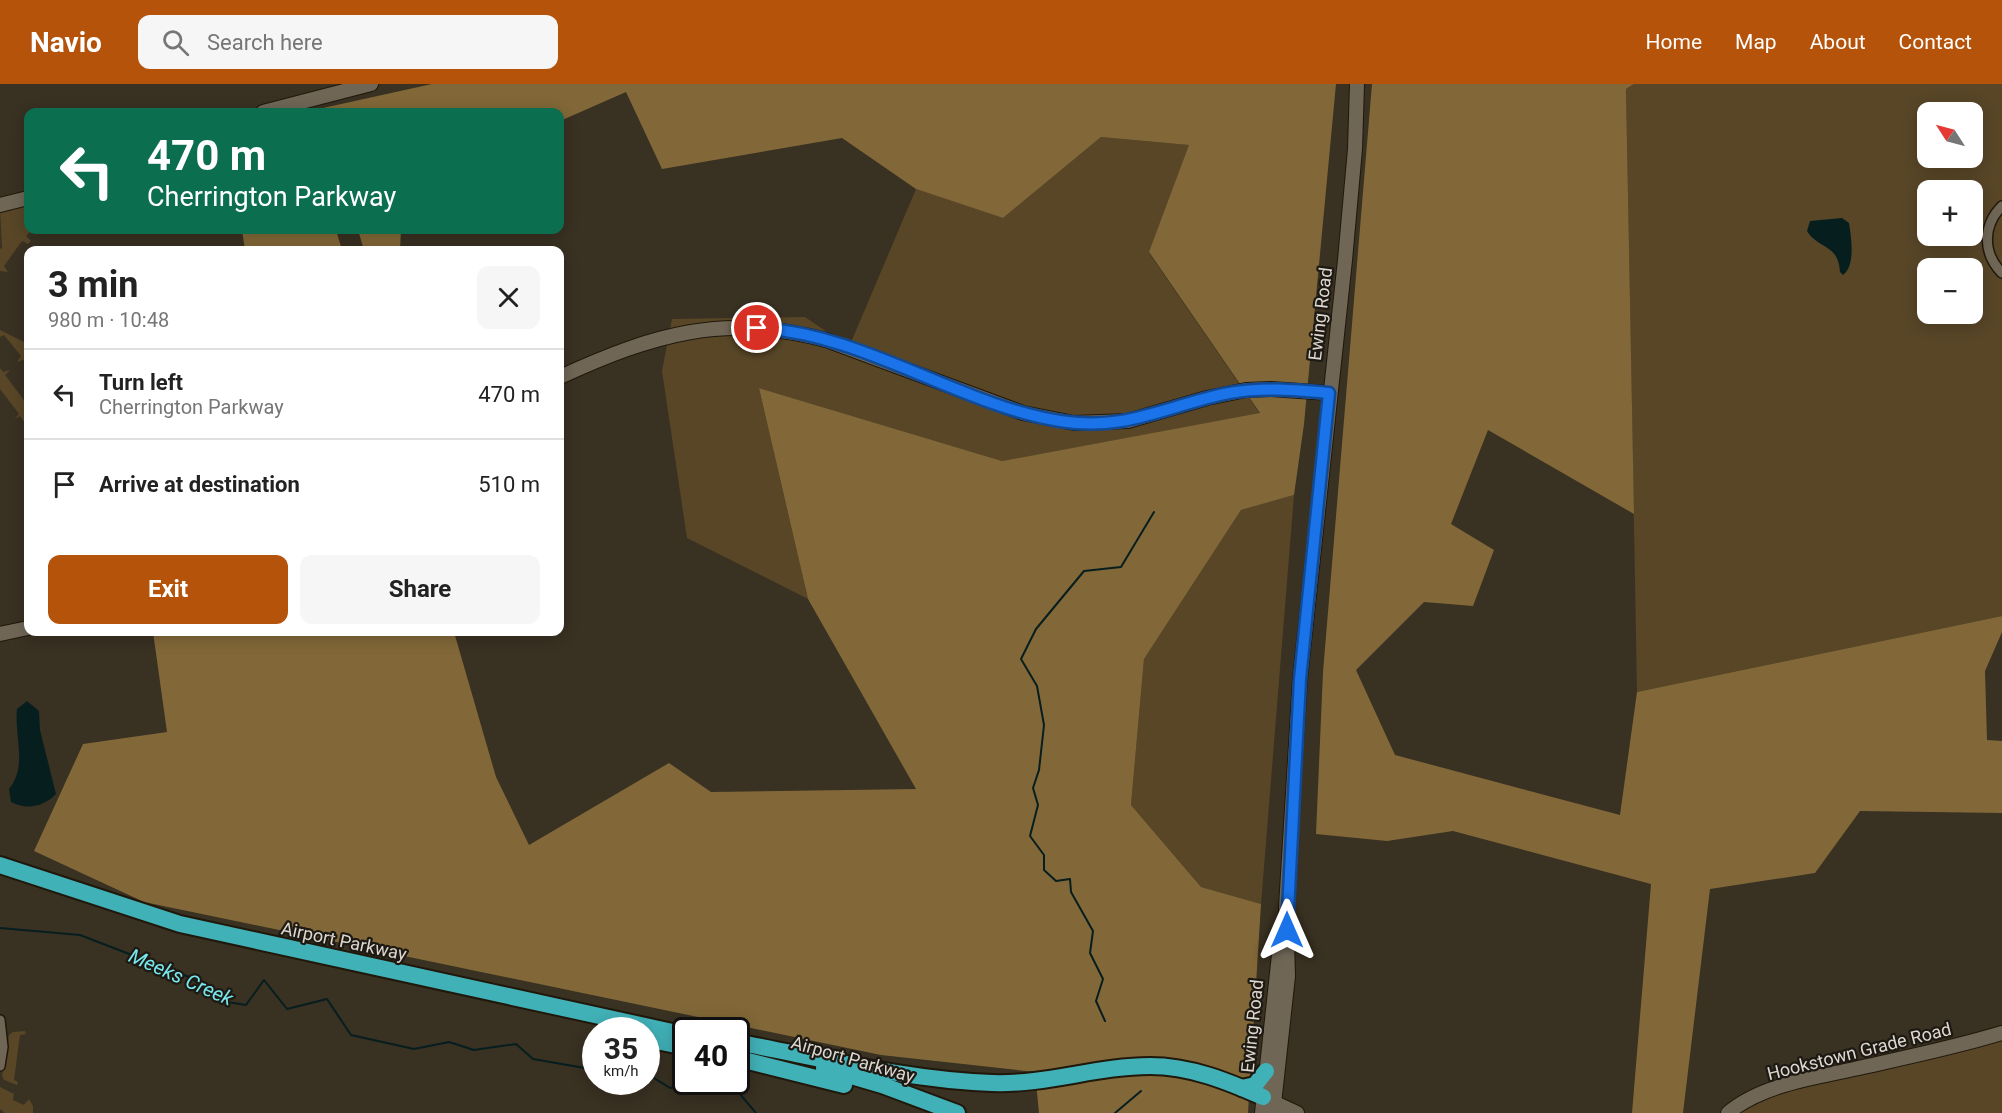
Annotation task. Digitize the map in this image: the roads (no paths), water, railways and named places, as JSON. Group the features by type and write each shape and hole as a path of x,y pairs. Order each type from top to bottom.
{"highway":[{"name":"Airport Parkway","path":"0,864 180,924 672,1035"},
{"name":"Airport Parkway","path":"0,876 161,929 582,1024"},
{"path":"750,1045 907,1074 977,1082 1032,1082 1150,1066 1202,1073 1242,1088 1268,1106"},
{"name":"Airport Parkway","path":"750,1051 871,1082 957,1113"},
{"name":"Airport Parkway","path":"750,1062 876,1094 927,1113"},
{"path":"1242,1088 1255,1085 1266,1071"}],"street":[{"path":"278,108 371,84"},
{"name":"Ewing Road","path":"1268,1106 1266,1071 1276,974 1286,907 1300,679 1348,230 1357,84"},
{"path":"0,205 24,199"},
{"path":"2002,206 1989,227 1986,248 1993,264 2002,273"},
{"path":"564,375 619,351 672,334 750,328 797,333 826,340 1023,412 1074,423 1128,421 1207,398 1246,390 1271,389 1329,393"},
{"path":"0,633 24,629"},
{"name":"Ewing Road","path":"1268,1106 1288,976 1286,907"},
{"path":"0,1020 3,1040 0,1066"},
{"name":"Hookstown Grade Road","path":"1728,1113 1758,1094 2002,1033"},
{"path":"1268,1106 1297,1113"}],"water":[{"path":"1842,218 1849,223 1852,251 1850,265 1843,275 1832,251 1807,231 1810,221"},
{"path":"27,701 39,711 40,730 56,794 46,802 35,806 23,806 11,802 9,789 15,780 19,761 17,709"}],"waterway":[{"path":"1105,1021 1096,1001 1103,979 1090,953 1093,931 1071,892 1070,879 1056,881 1044,870 1044,855 1030,836 1038,805 1033,788 1039,770 1044,725 1037,686 1021,659 1036,629 1084,571 1121,567 1154,512"},
{"name":"Meeks Creek","path":"0,928 80,935 189,977 228,1002 246,1005 264,980 287,1009 327,999 351,1035 414,1049 449,1042 474,1050 516,1044 533,1059 582,1068"},
{"name":"Meeks Creek","path":"660,1082 672,1088"},
{"path":"1115,1113 1141,1091"},
{"name":"Meeks Creek","path":"741,1095 756,1113"}]}
